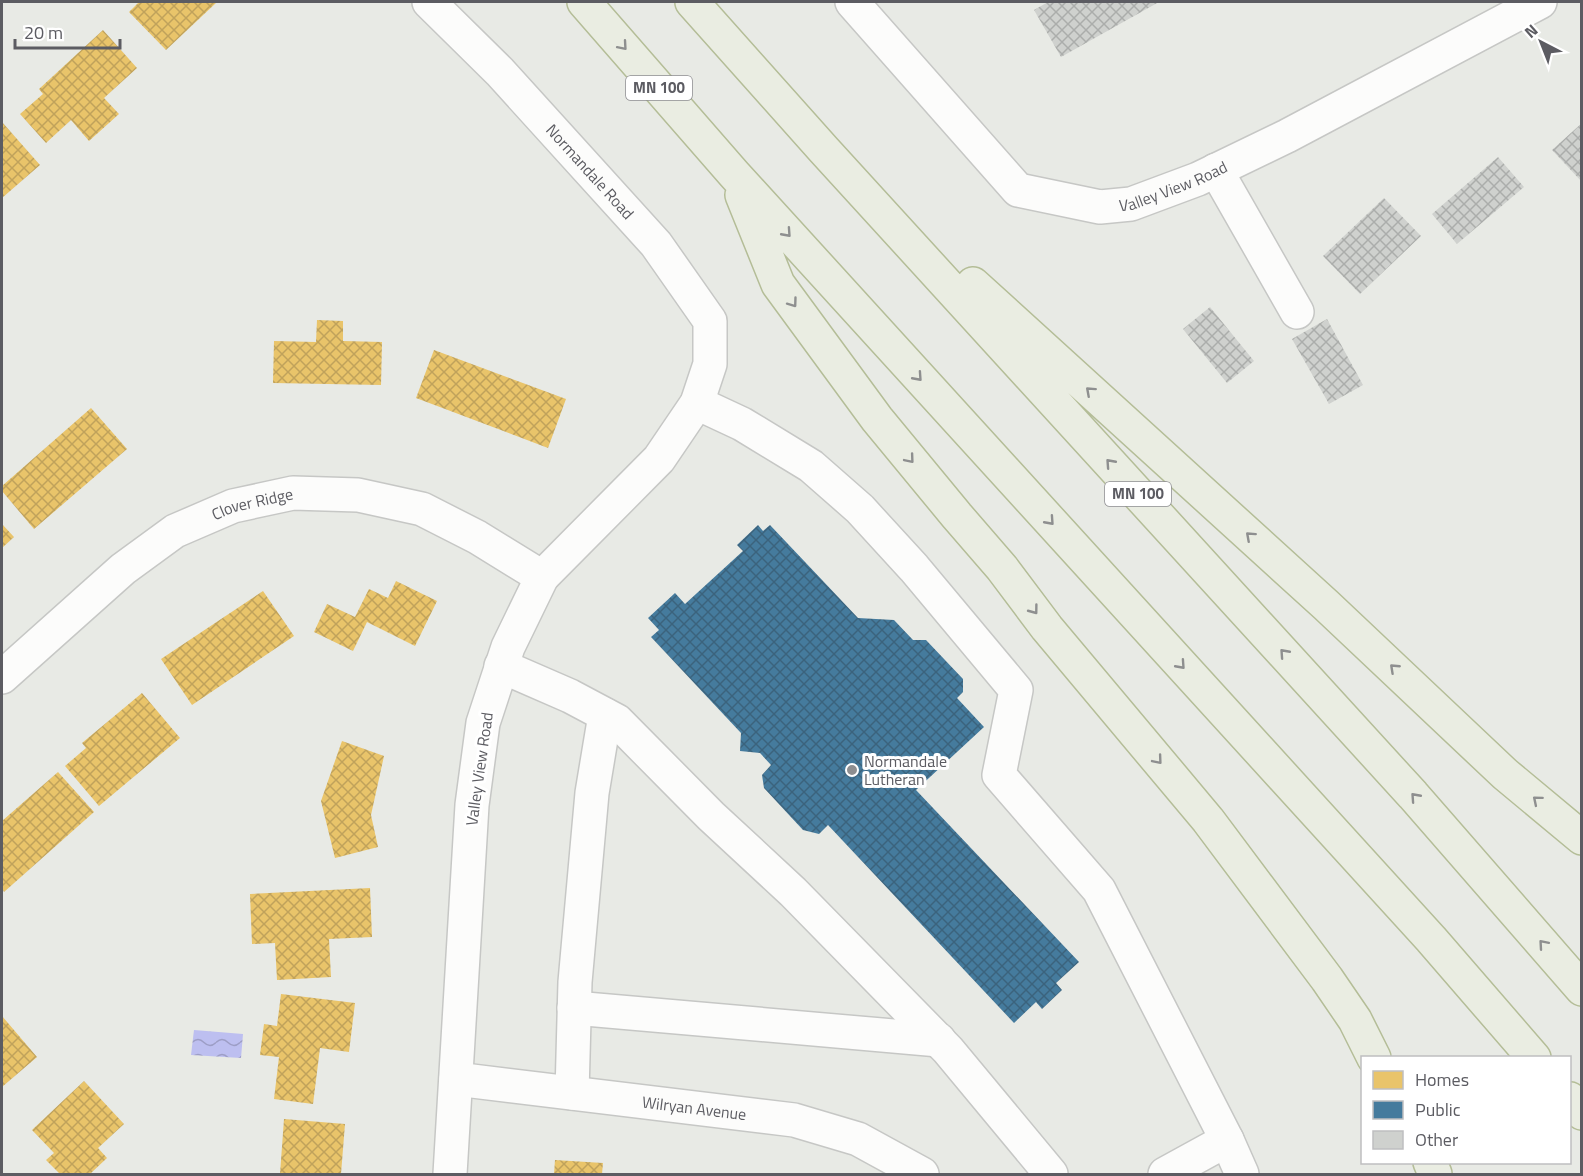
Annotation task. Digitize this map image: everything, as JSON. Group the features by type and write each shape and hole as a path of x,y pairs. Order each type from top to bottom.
{"highway":[{"name":"MN 100","path":"584,2 734,174 1431,939 1532,1056"},
{"name":"MN 100","path":"692,2 824,150 1413,795 1581,989"},
{"path":"824,150 1326,605 1506,774 1581,838"},
{"path":"734,174 778,284 877,419 1002,568 1061,645 1208,820 1327,979 1355,1020 1373,1056"},
{"path":"1571,1101 1581,1113"}],"street":[{"name":"Normandale Road","path":"429,2 500,72 656,244 710,321 710,364"},
{"name":"Valley View Road","path":"852,2 1018,190 1100,207 1142,200 1216,170 1287,136 1540,2"},
{"path":"1216,170 1297,312"},
{"name":"Valley View Road","path":"450,1174 472,805 483,723 501,666 542,577 659,459 698,403 710,364"},
{"path":"698,403 742,424 811,466 860,509 914,568 1016,690 999,775 1099,890 1227,1140 1242,1174"},
{"name":"Clover Ridge","path":"2,677 123,569 175,531 233,506 293,493 358,495 422,509 477,537 542,577"},
{"path":"501,666 570,696 617,721 711,816 793,892 939,1040 1050,1174"},
{"path":"572,1093 575,982 592,793 605,715"},
{"path":"574,1008 939,1040"},
{"name":"Wilryan Avenue","path":"456,1079 794,1120 858,1139 922,1174"},
{"path":"1165,1174 1227,1140"}],"water":[{"path":"194,1030 243,1034 241,1058 191,1055"}],"building: Homes":[{"path":"139,2 217,2 166,50 129,12"},
{"path":"103,30 137,68 104,98 119,114 89,141 71,120 46,143 20,114 43,94 39,89"},
{"path":"2,122 40,165 2,198"},
{"path":"317,320 343,321 343,341 382,342 381,385 273,383 274,341 316,342"},
{"path":"434,350 566,399 548,448 416,398"},
{"path":"91,408 127,449 34,529 2,491 2,486"},
{"path":"2,524 14,537 2,548"},
{"path":"396,581 437,601 415,646 367,622 353,651 314,632 327,604 355,617 369,589 388,598"},
{"path":"263,591 294,636 192,705 161,659"},
{"path":"142,693 180,738 99,806 65,766 86,748 82,743"},
{"path":"342,741 384,756 371,815 378,847 335,858 321,801"},
{"path":"58,772 94,812 4,892 2,888 2,821"},
{"path":"370,888 372,937 329,939 331,977 277,980 275,943 252,944 250,894"},
{"path":"281,994 355,1003 349,1052 320,1048 313,1104 274,1099 279,1057 260,1055 264,1024 277,1026"},
{"path":"2,1016 37,1057 2,1087"},
{"path":"84,1081 124,1124 98,1148 107,1158 90,1174 60,1174 46,1160 54,1153 32,1130"},
{"path":"284,1119 345,1124 341,1174 280,1174"},
{"path":"555,1160 603,1163 602,1174 554,1174"}],"building: Public":[{"name":"Normandale Lutheran","path":"758,525 763,531 770,525 858,618 894,620 913,640 926,640 963,679 963,692 957,698 984,727 916,790 1079,962 1056,983 1062,990 1042,1009 1036,1002 1014,1023 828,825 819,834 803,830 764,788 762,775 771,765 760,753 740,751 741,733 651,637 659,630 648,618 675,593 685,604 743,551 737,545"}],"building: Other":[{"path":"1048,2 1159,2 1061,57 1034,10"},
{"path":"1582,123 1582,182 1552,150"},
{"path":"1498,157 1524,187 1457,244 1432,214"},
{"path":"1384,198 1421,236 1360,294 1323,256"},
{"path":"1210,307 1254,361 1227,383 1183,329"},
{"path":"1327,319 1363,385 1329,404 1292,339"}],"place":[{"name":"Normandale Lutheran","path":"852,770"}]}
